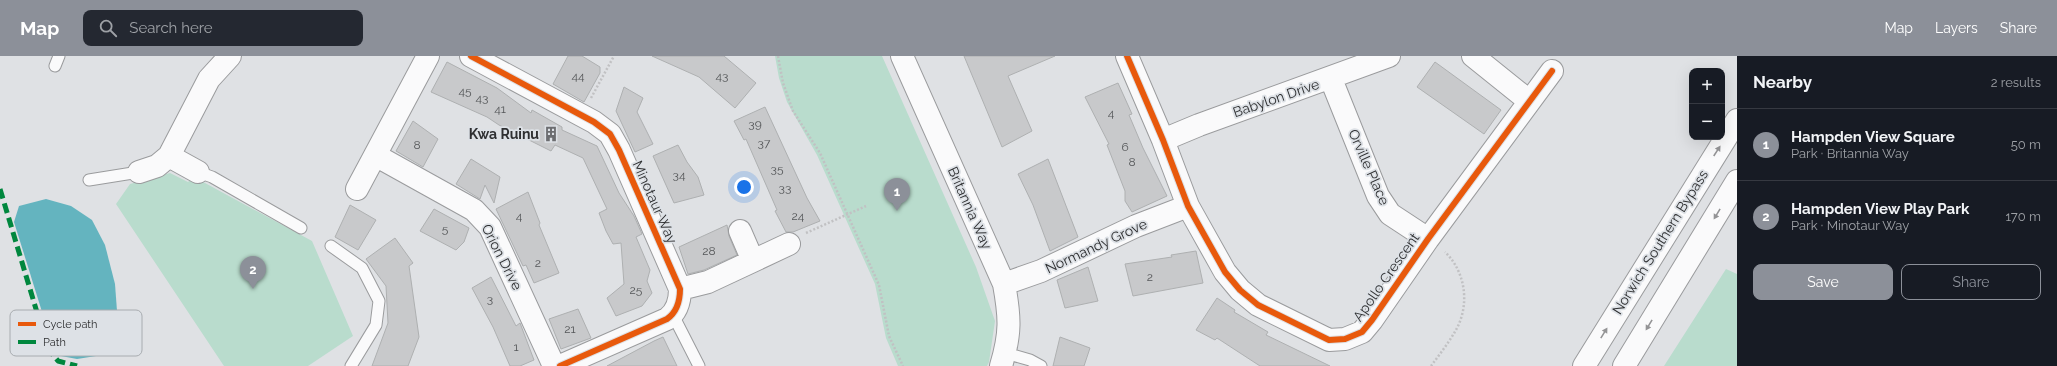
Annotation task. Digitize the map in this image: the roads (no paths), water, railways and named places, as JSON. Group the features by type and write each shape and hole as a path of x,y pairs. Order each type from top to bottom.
{"main road":[{"path":"139,172 157,166 169,156 209,79 230,56"},
{"path":"357,190 428,56"},
{"name":"Minotaur Way","path":"471,56 581,115 610,134 622,157 680,290"},
{"name":"Apollo Crescent","path":"1127,56 1163,140 1188,206 1215,257 1240,290 1258,305 1329,340 1345,339 1362,332 1372,320 1428,239 1552,71"},
{"name":"Babylon Drive","path":"1163,140 1199,125 1331,79 1389,56"},
{"path":"1473,56 1529,101"},
{"name":"Britannia Way","path":"907,57 1004,284 1009,311 1009,334 1003,359"},
{"name":"Orville Place","path":"1331,79 1378,196 1390,214 1428,239"},
{"name":"Norwich Southern Bypass","path":"1584,366 1737,120"},
{"name":"Orion Drive","path":"375,155 474,210 490,227 554,366"},
{"path":"169,156 198,172"},
{"path":"1624,366 1737,181"},
{"name":"Normandy Grove","path":"1004,284 1041,272 1136,226 1188,206"},
{"path":"740,231 753,261"},
{"path":"560,366 673,315 680,301 680,290 708,282 789,244"}],"lane":[{"path":"89,180 139,172"},
{"path":"198,172 212,177 301,228"},
{"path":"331,246 362,268 379,301 376,325 351,366"},
{"path":"673,315 699,366"},
{"path":"1003,359 1030,360 1041,366"}],"water":[{"path":"46,199 71,206 92,220 105,245 115,284 117,310 41,310 14,222 19,206"},
{"path":"61,356 96,356 77,359"}],"place":[{"name":"Kwa Ruinu","path":"551,134"},
{"name":"Hampden View Square","path":"897,211"},
{"name":"Hampden View Play Park","path":"253,289"}]}
